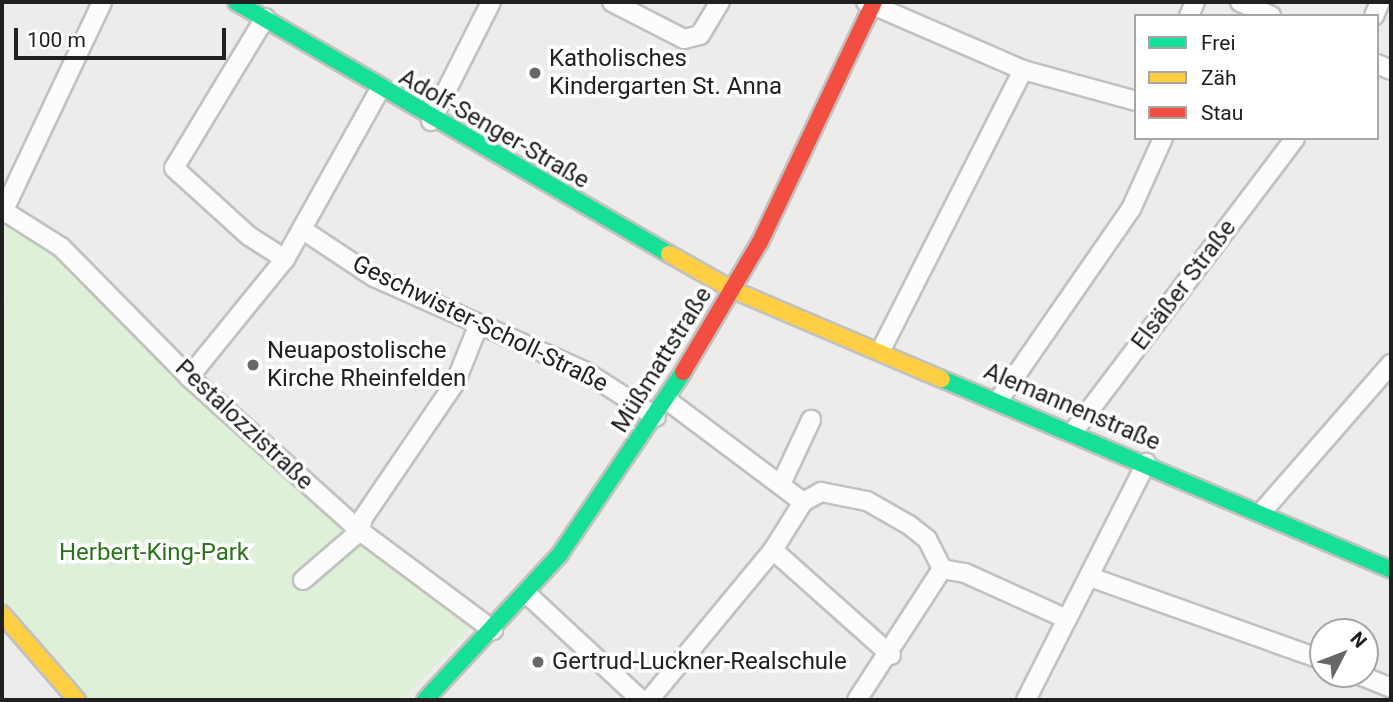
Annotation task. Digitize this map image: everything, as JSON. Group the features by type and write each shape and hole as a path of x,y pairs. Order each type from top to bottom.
{"street":[{"path":"3,213 102,2"},
{"name":"Adolf-Senger-Straße","path":"236,2 431,121 733,290"},
{"path":"431,121 491,2"},
{"path":"612,2 684,40 700,35 720,2"},
{"path":"1240,2 1267,14"},
{"path":"870,3 1023,70 1134,101"},
{"name":"Müßmattstraße","path":"425,700 527,594 667,400 733,290 870,3"},
{"path":"265,18 174,168 222,214 285,259"},
{"path":"881,350 1023,70"},
{"path":"189,377 285,259 380,89"},
{"path":"998,401 1131,209 1162,140"},
{"name":"Elsäßer Straße","path":"1073,432 1294,140"},
{"name":"Pestalozzistraße","path":"3,213 61,247 189,377 360,531 493,630"},
{"name":"Geschwister-Scholl-Straße","path":"303,230 374,277 478,326 586,372 656,417"},
{"name":"Alemannenstraße","path":"733,290 881,350 1391,570"},
{"path":"303,580 360,531 363,518 456,381 478,326"},
{"path":"1261,513 1391,364"},
{"path":"667,400 803,502"},
{"path":"781,484 811,420"},
{"path":"1026,700 1146,463"},
{"path":"649,700 773,550 803,502 821,492 867,501 927,539 942,569"},
{"path":"773,550 891,656"},
{"path":"942,569 965,573 1067,619"},
{"path":"857,700 891,656 942,569"},
{"path":"1090,577 1309,655"},
{"path":"527,594 642,700"},
{"path":"2,614 77,700"}],"green space":[{"name":"Herbert-King-Park","path":"6,220 56,256 473,626 402,700 88,700 2,600"}],"traffic: fast":[{"path":"236,2 669,254"},
{"path":"425,700 560,554 683,372"},
{"path":"942,379 1391,570"}],"traffic: slow":[{"path":"669,254 733,290 942,379"},
{"path":"2,614 77,700"}],"traffic: jam":[{"path":"683,372 760,242 874,2"}],"place":[{"name":"Katholisches Kindergarten St. Anna","path":"535,73"},
{"name":"Neuapostolische Kirche Rheinfelden","path":"253,365"},
{"name":"Gertrud-Luckner-Realschule","path":"538,662"}]}
